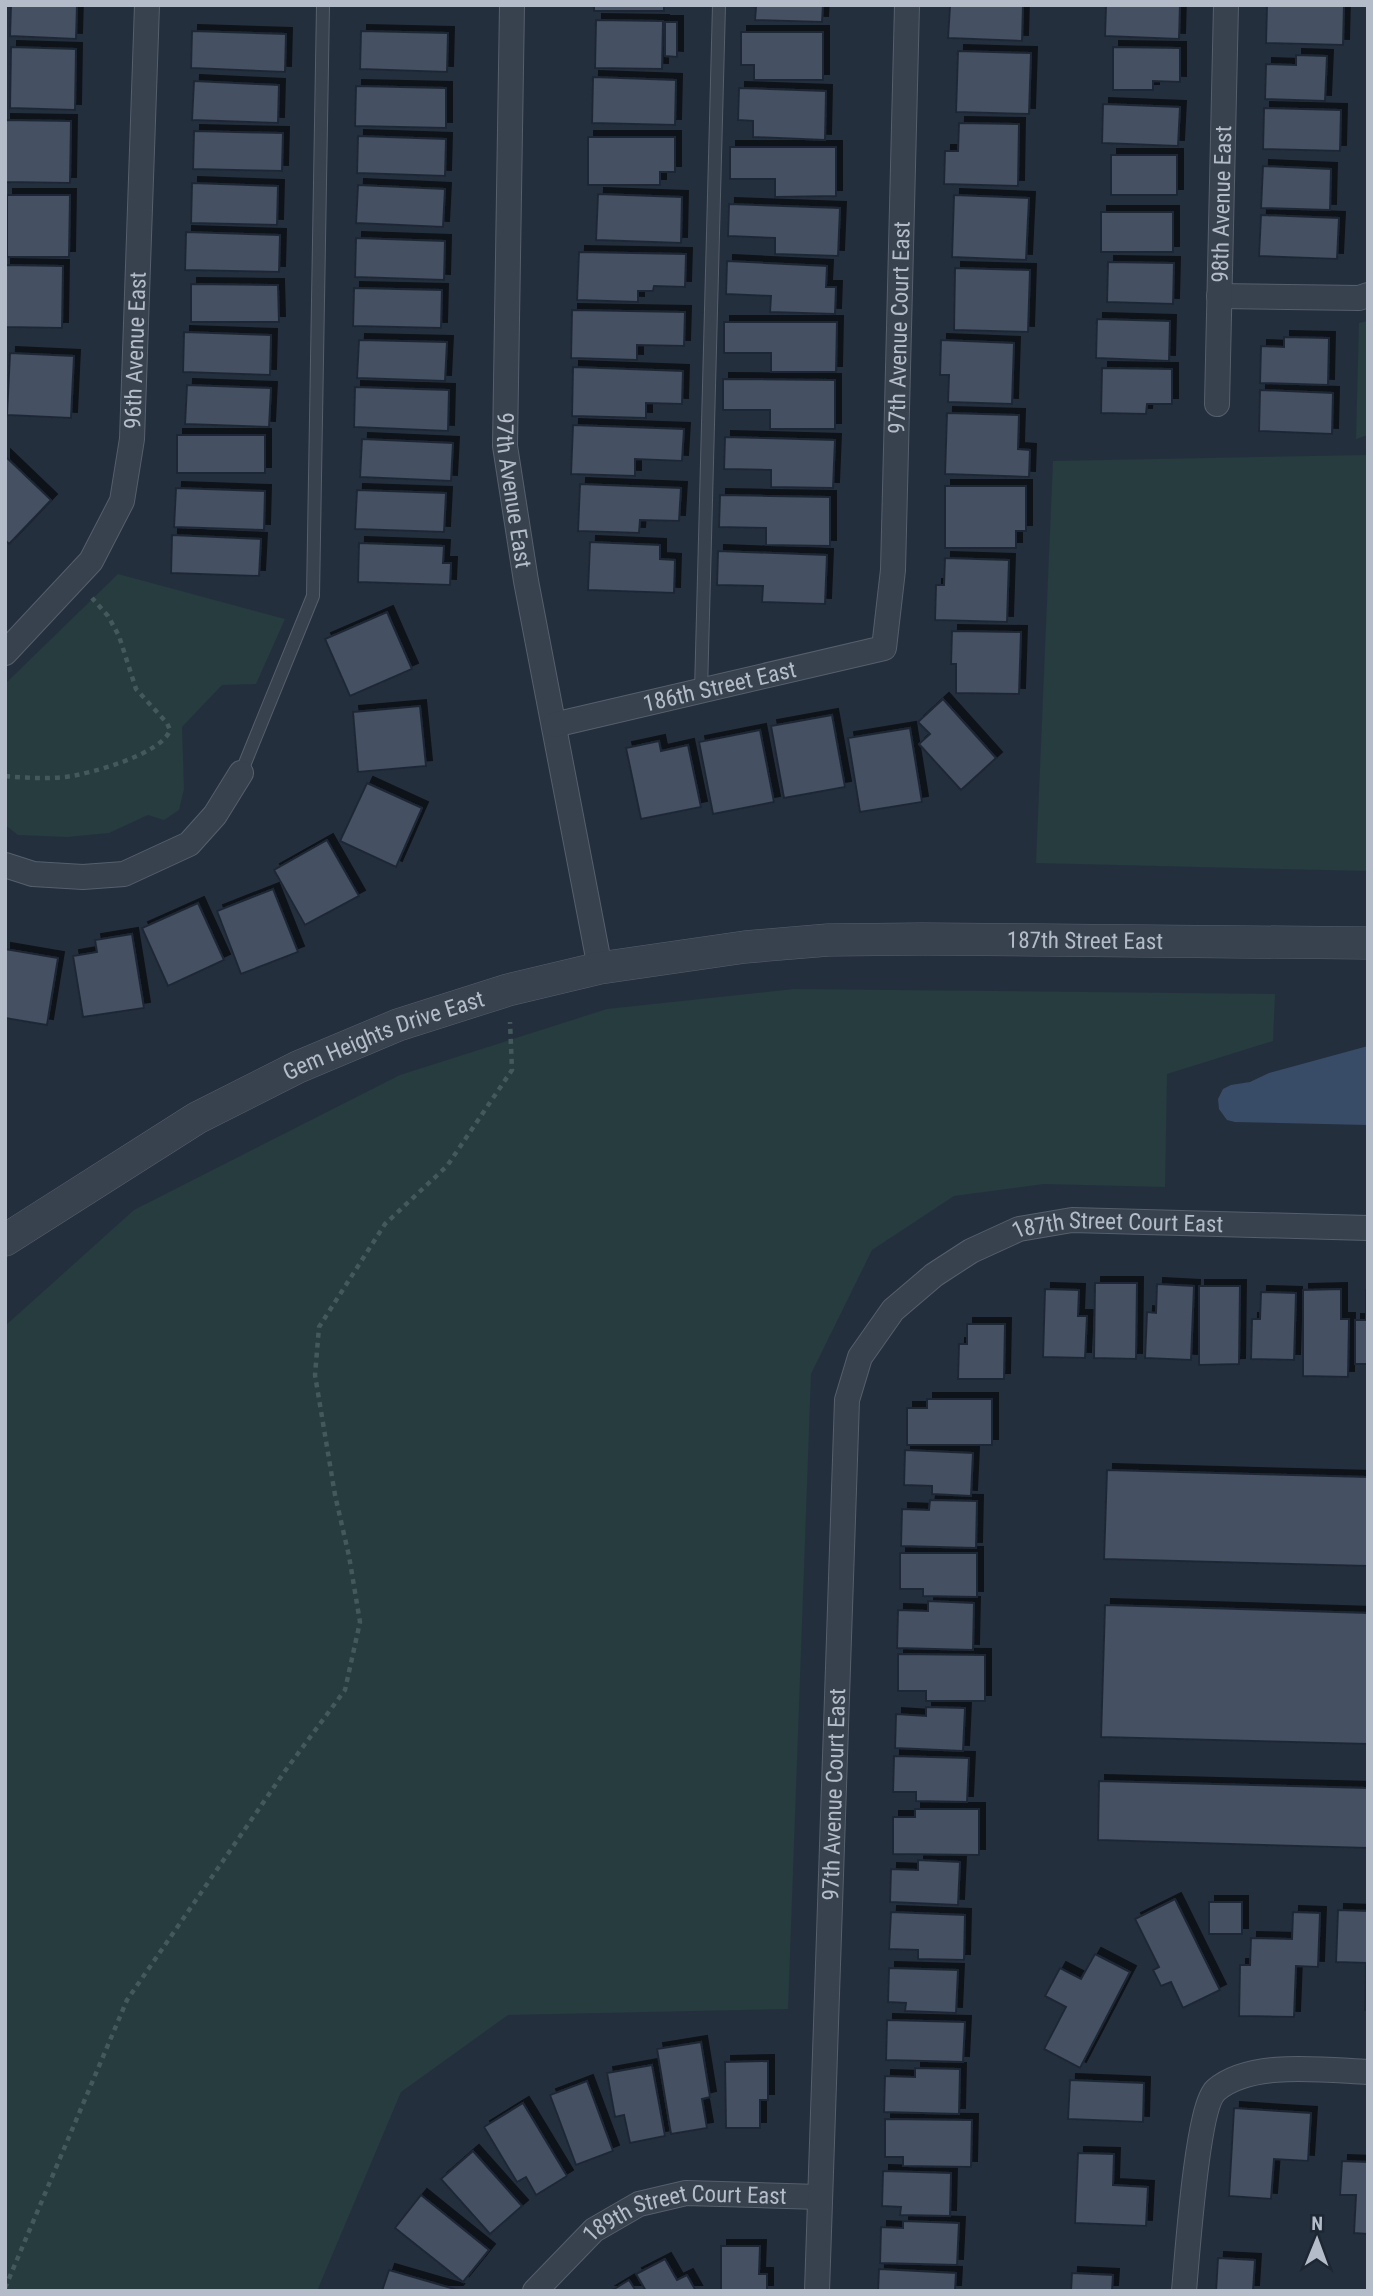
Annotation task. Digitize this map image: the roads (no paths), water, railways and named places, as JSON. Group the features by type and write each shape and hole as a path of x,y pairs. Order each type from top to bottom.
{"street":[{"name":"96th Avenue East","path":"5,653 91,561 122,501 132,439 147,5"},
{"name":"97th Avenue East","path":"512,5 505,446 526,581 600,968"},
{"name":"97th Avenue Court East","path":"884,648 893,570 907,5"},
{"name":"98th Avenue East","path":"1217,404 1226,5"},
{"path":"1219,296 1364,297"},
{"name":"186th Street East","path":"554,725 884,648"},
{"path":"5,865 33,874 83,877 124,874 190,844 215,815 241,773"},
{"name":"187th Street East","path":"804,942 922,939 1368,943"},
{"name":"Gem Heights Drive East","path":"5,1240 197,1118 298,1067 398,1025 508,990 600,968 690,954 804,942"},
{"name":"187th Street Court East","path":"893,1310 934,1275 971,1251 1019,1229 1072,1220 1368,1228"},
{"name":"97th Avenue Court East","path":"817,2291 847,1400 860,1357 893,1310"},
{"path":"1184,2291 1203,2122 1214,2092 1237,2077 1264,2071 1368,2073"},
{"name":"189th Street Court East","path":"535,2291 594,2230 639,2204 686,2193 819,2197"}],"lane":[{"path":"241,773 313,596 324,5"},
{"path":"701,691 719,5"}],"water":[{"path":"1368,1046 1368,1125 1235,1122 1227,1120 1219,1109 1218,1099 1223,1089 1231,1085 1250,1082 1269,1073"}]}
